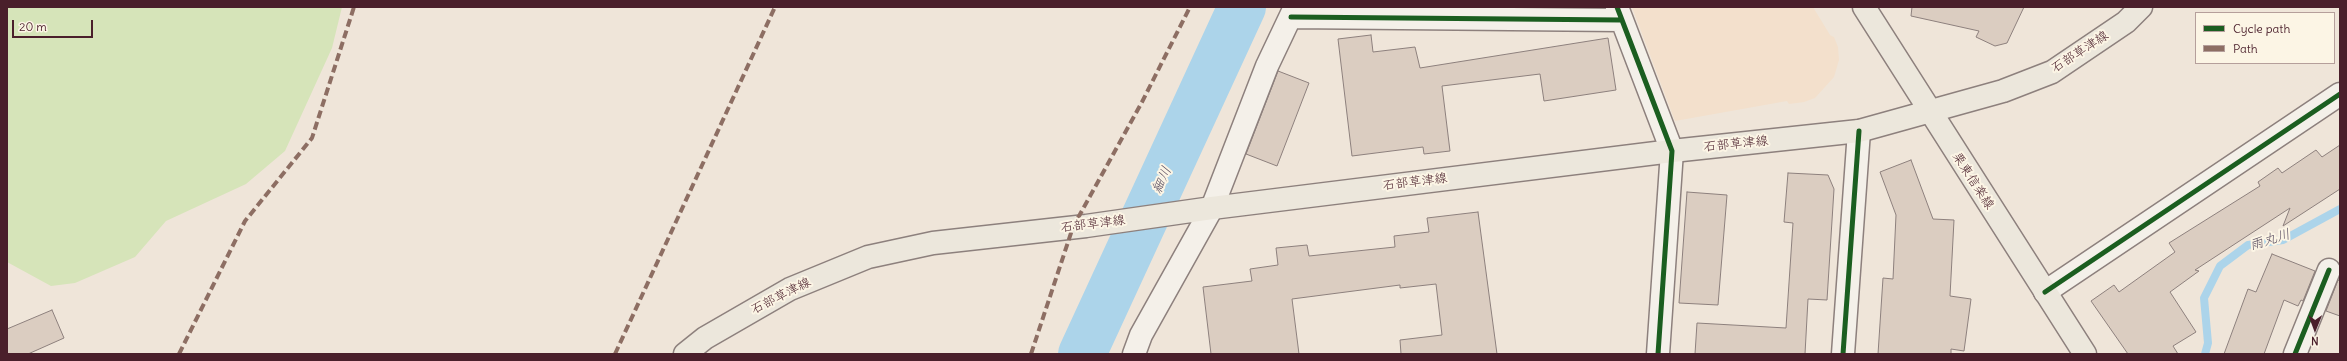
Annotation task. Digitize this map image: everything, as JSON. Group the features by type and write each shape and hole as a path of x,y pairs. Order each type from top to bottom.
{"main road":[{"name":"栗東信楽線","path":"1864,7 1930,113 2085,354"},
{"name":"石部草津線","path":"685,354 705,338 790,289 868,257 933,243 1086,226 1205,209 1672,151 1859,131 1930,113 2003,91 2052,72 2126,22 2141,7"}],"street":[{"path":"1134,354 1141,335 1205,209 1267,66 1293,12 1619,14 1672,151 1658,354"},
{"path":"2045,292 2340,94"},
{"path":"1843,354 1859,131"},
{"path":"2295,354 2329,270"}],"shaded area":[{"path":"1632,7 1813,7 1830,35 1834,37 1838,47 1839,60 1834,77 1815,98 1804,102 1789,104 1787,101 1675,121"}],"green space":[{"path":"7,7 342,7 332,48 285,151 246,184 166,221 135,257 75,283 51,286 7,262"}],"building":[{"path":"1912,7 2024,7 2007,43 1995,46 1976,37 1979,31 1911,16"},
{"path":"1371,35 1373,52 1415,47 1420,68 1608,38 1616,90 1544,101 1540,74 1442,86 1450,151 1424,154 1423,147 1352,156 1338,39"},
{"path":"1278,71 1309,83 1277,166 1246,154"},
{"path":"2340,145 2340,189 2283,226 2290,208 2195,270 2199,271 2170,292 2196,332 2173,346 2178,354 2128,354 2091,301 2114,285 2119,292 2175,252 2169,243 2260,186 2258,182 2278,168 2282,173 2316,150 2322,157"},
{"path":"1911,160 1933,219 1954,220 1950,296 1971,299 1964,351 1951,349 1951,354 1878,354 1883,278 1893,279 1896,215 1880,172"},
{"path":"1788,173 1828,175 1834,189 1827,300 1808,299 1805,354 1695,354 1697,323 1786,328 1793,223 1784,222"},
{"path":"1687,192 1727,195 1718,305 1679,303"},
{"path":"1478,212 1497,354 1401,354 1400,340 1442,335 1436,284 1400,288 1400,285 1292,299 1299,354 1211,354 1203,287 1252,281 1250,269 1278,265 1276,248 1307,245 1309,256 1395,247 1394,236 1429,232 1427,218"},
{"path":"2272,254 2315,271 2303,301 2301,300 2298,306 2284,300 2264,354 2224,354 2248,289 2256,292"},
{"path":"2338,280 2340,281 2340,316 2326,311"},
{"path":"52,310 64,338 28,354 7,354 7,329"}],"waterway":[{"name":"細川","path":"1082,354 1242,7"},
{"name":"雨丸川","path":"2205,354 2208,343 2204,298 2220,266 2248,245 2283,240 2340,209"}],"marked path":[{"path":"179,354 245,221 312,138 354,7"},
{"path":"615,354 775,7"},
{"path":"1031,354 1073,227 1142,102 1190,7"}],"cycle path":[{"path":"1617,7 1672,151 1658,354"},
{"path":"1291,17 1621,20"},
{"path":"2045,292 2340,94"},
{"path":"1843,354 1859,131"},
{"path":"2295,354 2329,270"}]}
